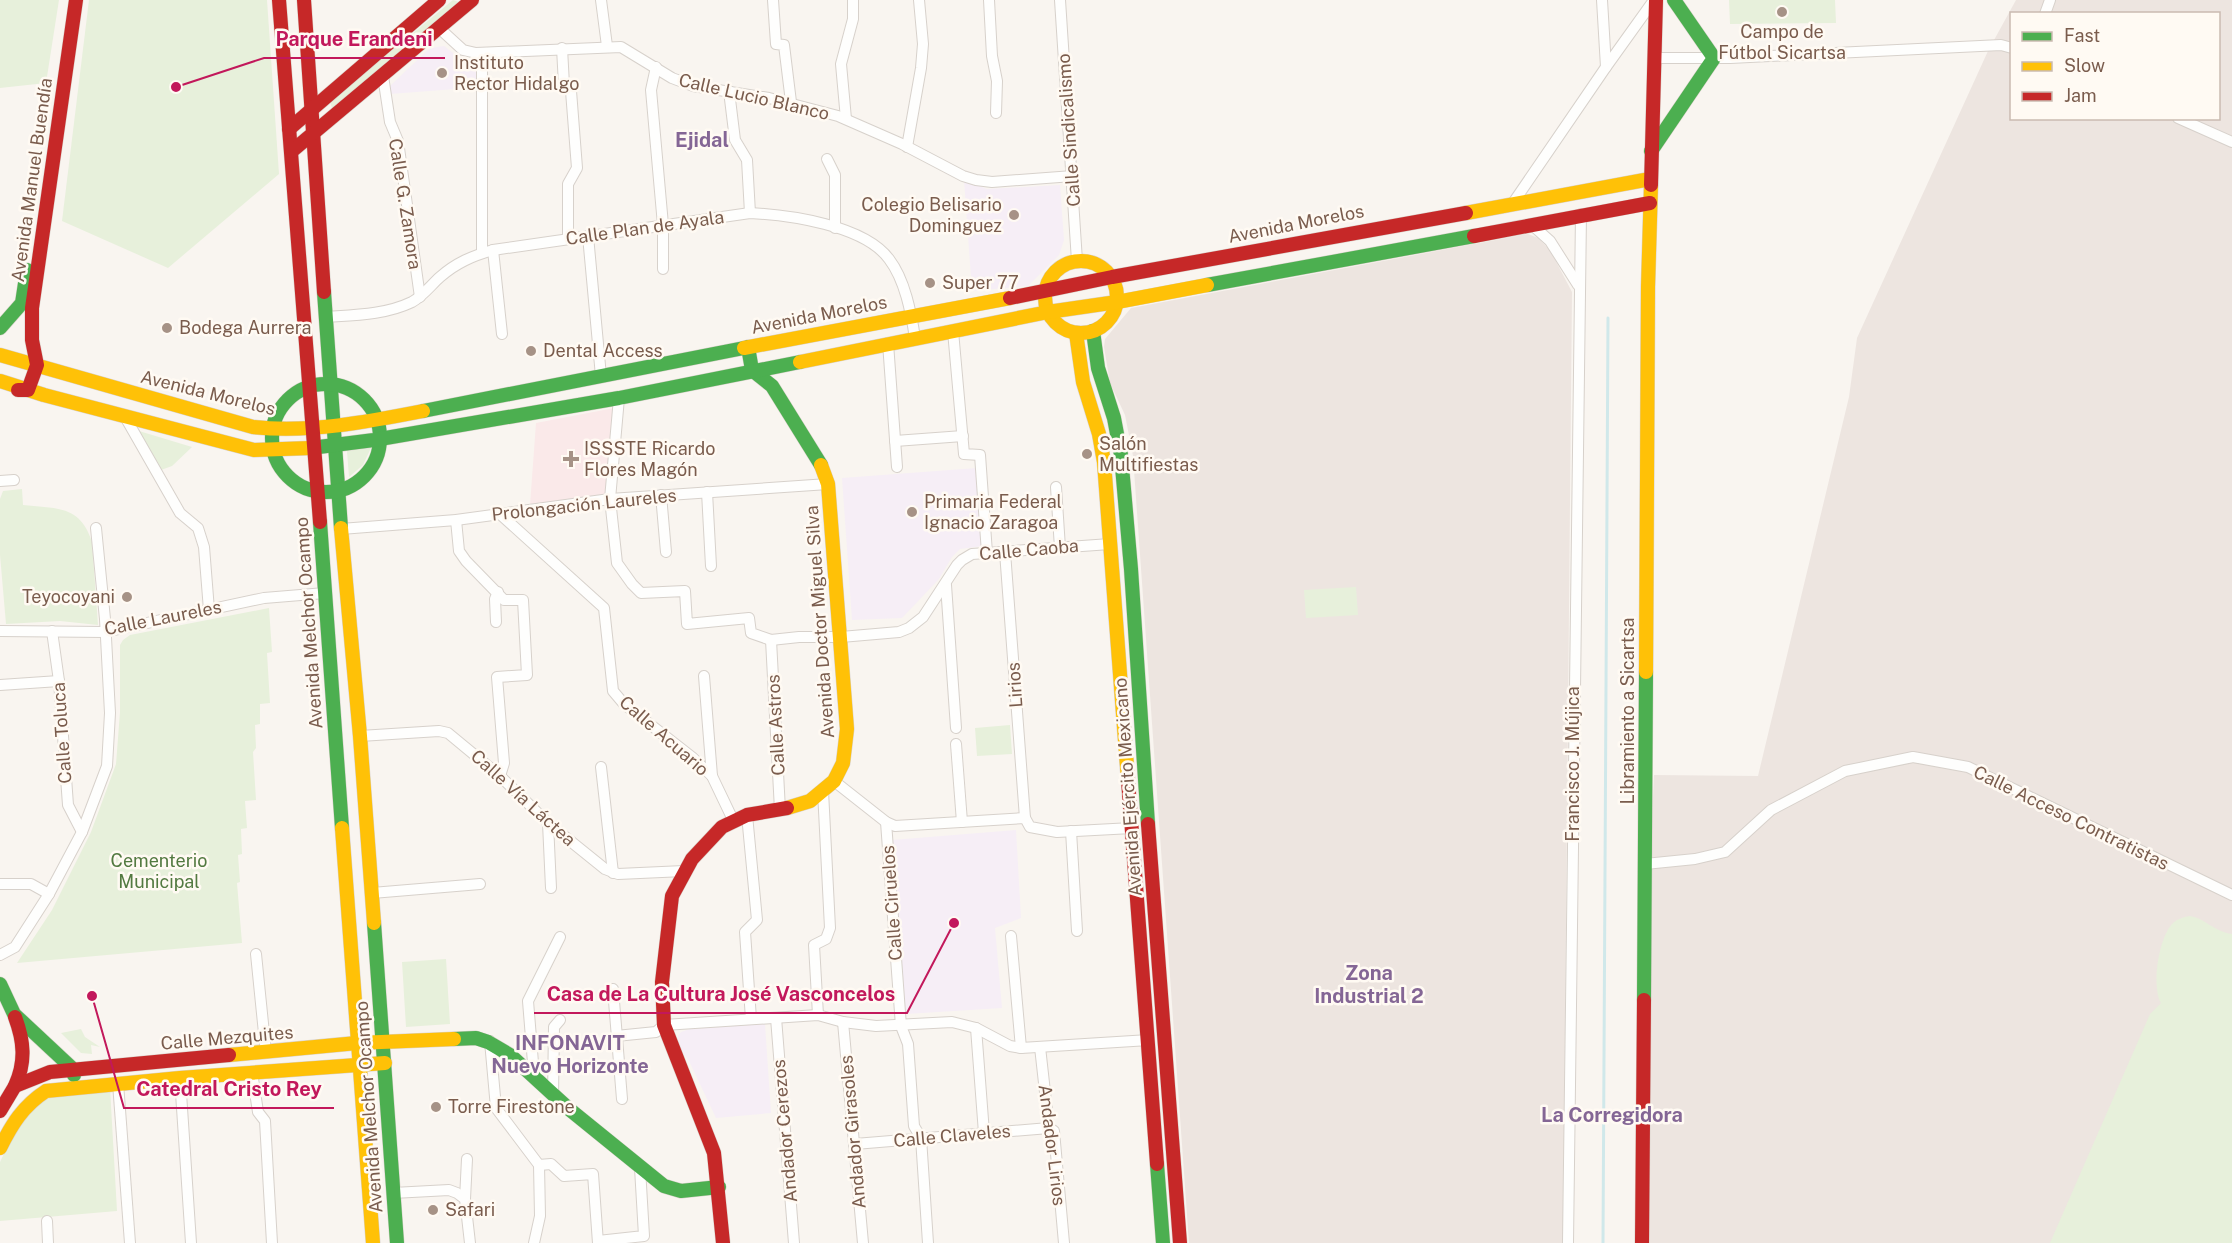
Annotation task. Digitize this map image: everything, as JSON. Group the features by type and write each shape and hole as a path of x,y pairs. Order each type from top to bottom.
{"main road":[{"name":"Avenida Manuel Buendía","path":"0,328 22,303 67,0"},
{"name":"Avenida Manuel Buendía","path":"37,365 32,340 32,308 76,0"},
{"name":"Avenida Melchor Ocampo","path":"279,0 373,1243"},
{"name":"Avenida Melchor Ocampo","path":"304,0 333,426 360,736 397,1243"},
{"path":"289,129 439,0"},
{"name":"Libramiento a Sicartsa","path":"1642,1243 1648,287 1655,0"},
{"path":"1651,152 1714,58 1674,0"},
{"path":"292,151 383,76 467,2"},
{"name":"Avenida Morelos","path":"0,355 253,427 273,430 313,429 378,420 911,315 1650,179"},
{"path":"0,381 254,450 314,448 619,398 1048,312 1117,302 1650,202"},
{"path":"1394,225 1398,249"},
{"path":"1077,261 1097,264 1112,277 1117,302 1109,319 1093,331 1076,333 1063,328 1048,312 1045,292 1049,280 1065,264 1077,261"},
{"name":"Avenida Ejército Mexicano","path":"1093,331 1098,368 1114,418 1124,483 1180,1243"},
{"name":"Avenida Ejército Mexicano","path":"1076,333 1083,382 1100,434 1105,484 1163,1243"},
{"path":"748,347 752,370"},
{"path":"28,390 37,365"},
{"name":"Avenida Doctor Miguel Silva","path":"723,1243 714,1154 664,1025 662,982 672,896 684,871 722,827 740,818 810,801 823,791 834,781 843,763 847,744 828,484 823,468 772,386 752,370"},
{"path":"330,383 342,385 362,397 372,407 378,420 381,438 378,456 369,472 355,484 338,491 318,492 298,484 282,470 273,450 273,430 277,415 285,402 296,392 309,386 330,383"},
{"path":"0,390 28,390"},
{"path":"1101,447 1119,444"},
{"path":"1105,484 1124,483"},
{"path":"328,635 351,634"},
{"path":"1121,683 1139,682"},
{"path":"1140,927 1155,926"},
{"path":"350,953 376,951"},
{"path":"0,984 22,1037 24,1055 21,1075 0,1111"},
{"path":"14,1014 74,1070 76,1087"},
{"name":"Calle Mezquites","path":"15,1086 50,1072 357,1043 465,1037 490,1041"},
{"path":"490,1041 534,1075 553,1096 664,1186 681,1191 719,1187"},
{"name":"Calle Mezquites","path":"2,1140 18,1113 46,1091 252,1072 385,1064"},
{"path":"1156,1145 1172,1143"}],"street":[{"path":"601,0 607,46"},
{"path":"774,0 776,44 784,45 791,102"},
{"path":"846,119 841,64 853,19 853,0"},
{"path":"907,147 923,44 919,0"},
{"path":"989,0 992,56 997,81 996,113"},
{"name":"Calle Sindicalismo","path":"1060,0 1077,261"},
{"path":"1602,0 1606,67"},
{"path":"1513,204 1606,67 1655,0"},
{"name":"Calle Lucio Blanco","path":"439,28 463,50 482,53 621,47 672,78 693,86 791,102 846,119 963,176 976,180 1006,181 1073,176"},
{"path":"1654,58 1714,58 2001,45 2010,47"},
{"path":"562,48 564,85 571,91 578,168 568,184 568,239"},
{"path":"482,53 481,181 488,252 502,334"},
{"path":"656,67 651,90 663,225 663,269"},
{"name":"Calle G. Zamora","path":"383,76 390,122 398,141 420,297"},
{"path":"729,91 735,141 747,160 750,213"},
{"path":"2182,120 2232,142"},
{"path":"827,159 835,175 835,228"},
{"name":"Calle Plan de Ayala","path":"326,317 370,314 401,305 420,297 453,267 468,257 488,252 750,213 777,214 835,228 860,237 888,257 897,273 911,315 915,338"},
{"name":"Francisco J. Mújica","path":"1568,1243 1578,285 1581,214"},
{"path":"1531,224 1550,241 1578,285"},
{"path":"588,236 601,376"},
{"path":"953,331 964,454 980,455 987,553"},
{"path":"888,344 897,467"},
{"path":"619,398 610,499 617,563 641,593 685,591 687,624 749,618 751,633 771,640"},
{"path":"124,415 180,513 198,528 204,547 209,610"},
{"path":"895,441 963,436"},
{"path":"0,481 14,480"},
{"name":"Prolongación Laureles","path":"341,529 456,520 610,499 828,484"},
{"path":"1056,487 1060,548"},
{"path":"707,492 711,567"},
{"path":"661,495 666,552"},
{"name":"Calle Acuario","path":"500,514 604,608 612,691 624,704 693,758 712,776 740,818"},
{"path":"456,520 459,551 466,561 504,600 523,600 528,675 497,677 504,763 500,776"},
{"path":"0,955 15,947 49,894 82,832 107,766 110,713 96,528"},
{"name":"Calle Caoba","path":"771,640 799,637 841,638 882,634 909,628 923,617 962,560 972,555 1110,544"},
{"name":"Lirios","path":"1005,552 1025,818"},
{"path":"946,585 956,728"},
{"name":"Calle Laureles","path":"0,631 105,632 264,598 325,592"},
{"path":"496,622 495,599 498,592"},
{"name":"Calle Toluca","path":"52,631 59,681 68,805 82,832"},
{"name":"Calle Astros","path":"771,640 780,810"},
{"path":"704,676 712,776"},
{"path":"0,685 59,681"},
{"name":"Calle Vía Láctea","path":"360,736 439,731 448,733 500,776 548,823 596,863 612,873"},
{"path":"956,744 962,822"},
{"name":"Calle Acceso Contratistas","path":"1645,864 1695,859 1725,852 1771,810 1845,771 1913,757 1968,767 2232,895"},
{"path":"601,767 612,873 684,871"},
{"path":"834,781 886,822 900,827 1025,818 1030,827 1057,832 1132,828"},
{"path":"818,1015 814,945 826,939 830,928 823,791"},
{"path":"740,818 757,920 745,932 751,1019"},
{"name":"Calle Ciruelos","path":"886,822 901,1026 909,1044 914,1126 921,1138"},
{"path":"548,823 551,888"},
{"path":"1071,831 1077,931"},
{"path":"0,884 31,884 49,894"},
{"path":"372,892 480,884"},
{"path":"1011,936 1021,1048"},
{"path":"534,1075 528,1001 560,937"},
{"path":"256,954 266,1053"},
{"path":"613,989 622,1100"},
{"path":"616,1036 656,1032 664,1025 818,1015 843,1022 876,1026 952,1022 976,1028 1010,1046 1021,1048 1149,1040"},
{"name":"Andador Cerezos","path":"776,1018 794,1243"},
{"path":"553,1096 554,1027 561,1020"},
{"name":"Andador Girasoles","path":"843,1022 863,1243"},
{"path":"976,1028 984,1133"},
{"path":"490,1041 496,1108 538,1165 540,1216 534,1243"},
{"name":"Andador Lirios","path":"1040,1047 1049,1128 1054,1131 1064,1243"},
{"path":"252,1072 258,1112 265,1121 272,1243"},
{"path":"180,1078 191,1243"},
{"path":"118,1083 130,1243"},
{"name":"Calle Claveles","path":"855,1144 1049,1128"},
{"path":"921,1138 927,1243"},
{"path":"467,1159 465,1199 470,1243"},
{"path":"538,1165 551,1164 564,1176 593,1174 598,1242 627,1241 644,1236 640,1168"},
{"path":"393,1193 449,1190 465,1199"},
{"path":"47,1221 48,1243"}],"shaded area":[{"path":"2016,0 2232,0 2232,1243 1647,1243 1649,890 1654,775 1758,776 1849,397 1857,338 1988,51"},
{"name":"Instituto Rector Hidalgo","path":"444,46 462,60 480,58 482,87 390,94 390,86 430,48"},
{"name":"Colegio Belisario Dominguez","path":"964,180 987,189 1060,185 1064,240 1059,255 1028,286 972,291"},
{"path":"1528,234 1538,238 1550,250 1572,292 1563,1243 1189,1243 1133,456 1125,415 1110,383 1104,347 1105,339 1131,308"},
{"name":"ISSSTE Ricardo Flores Magón","path":"614,408 606,494 530,505 536,423"},
{"name":"Primaria Federal Ignacio Zaragoa","path":"977,468 983,546 960,549 952,557 939,579 902,618 852,620 842,478"},
{"path":"1016,830 1021,918 995,928 1002,1008 906,1014 892,840"},
{"path":"765,1024 771,1113 716,1118 689,1061 679,1048 678,1036 681,1032 690,1029"}],"green space":[{"path":"0,0 59,0 46,83 0,88"},
{"path":"89,0 267,0 279,174 168,268 62,221"},
{"path":"453,0 459,2 334,109 332,108 330,102"},
{"name":"Campo de Fútbol Sicartsa","path":"1729,0 1835,0 1836,23 1730,24"},
{"path":"139,431 192,447 172,466 161,470"},
{"path":"371,448 363,465 349,477 347,451"},
{"path":"22,489 23,505 65,511 81,521 87,530 92,542 98,625 60,621 6,624 0,555 0,499 3,491"},
{"path":"1356,587 1358,615 1306,618 1304,590"},
{"name":"Cementerio Municipal","path":"269,608 272,652 267,653 270,703 260,704 260,724 255,725 256,748 253,752 256,800 245,801 247,828 241,829 242,854 238,855 240,882 237,883 242,943 17,963 52,910 91,832 116,764 120,712 120,645 123,640 130,635"},
{"path":"1010,725 1012,754 977,756 975,728"},
{"path":"2190,916 2232,934 2232,1243 2050,1243 2150,1014 2161,1003 2158,995 2157,974 2163,940 2174,922"},
{"path":"446,959 450,1024 406,1027 402,962"},
{"path":"81,1029 85,1037 100,1047 91,1045 92,1054 81,1053 61,1033"},
{"path":"110,1088 117,1211 0,1221 0,1162 20,1120 45,1096"}],"waterway":[{"path":"1603,1243 1608,318"}],"traffic: fast":[{"path":"1651,151 1714,58 1674,0"},
{"path":"1207,285 1474,236"},
{"path":"0,328 22,303 27,270"},
{"path":"324,292 341,528"},
{"path":"1093,331 1098,368 1114,418 1121,455 1148,824"},
{"path":"748,347 752,370 772,386 821,465"},
{"path":"423,411 744,348"},
{"path":"311,448 374,440 619,398 800,362"},
{"path":"326,384 347,388 365,399 376,417 380,438 376,459 365,477 347,488 326,492 305,488 287,477 276,459 272,438 276,417 287,399 305,388 326,384"},
{"path":"320,522 342,828"},
{"path":"1644,1000 1646,672"},
{"path":"374,923 397,1243"},
{"path":"0,984 14,1014 74,1070 74,1075"},
{"path":"454,1039 476,1038 510,1055 569,1109 664,1186 681,1191 719,1187"},
{"path":"1157,1164 1163,1243"}],"traffic: slow":[{"path":"1466,213 1650,179"},
{"path":"1646,672 1648,287 1651,185"},
{"path":"1081,261 1101,267 1111,277 1117,297 1111,317 1101,327 1081,333 1061,327 1051,317 1045,297 1051,277 1061,267 1081,261"},
{"path":"800,362 1048,312 1207,285"},
{"path":"744,348 1010,298"},
{"path":"1076,333 1083,382 1099,434 1104,462 1128,780"},
{"path":"0,355 253,427 296,429 360,422 423,411"},
{"path":"0,381 44,395 254,450 311,448"},
{"path":"787,808 810,801 834,781 843,763 847,729 828,484 821,465"},
{"path":"341,528 374,923"},
{"path":"342,828 373,1243"},
{"path":"229,1055 357,1043 454,1039"},
{"path":"0,1148 19,1116 46,1091 180,1078 385,1063"}],"traffic: jam":[{"path":"18,390 28,390 37,365 32,340 32,308 76,0"},
{"path":"279,0 320,522"},
{"path":"304,0 324,292"},
{"path":"289,129 439,0"},
{"path":"292,151 472,0"},
{"path":"1651,185 1656,0"},
{"path":"1474,236 1650,203"},
{"path":"1010,298 1112,277 1466,213"},
{"path":"1128,780 1157,1164"},
{"path":"723,1243 714,1153 664,1025 662,982 672,896 692,859 722,827 747,815 787,808"},
{"path":"1148,824 1180,1243"},
{"path":"1642,1243 1644,1000"},
{"path":"15,1017 22,1052 21,1068 15,1086"},
{"path":"0,1111 15,1086 50,1072 229,1055"}],"place":[{"name":"Campo de Fútbol Sicartsa","path":"1782,12"},
{"name":"Instituto Rector Hidalgo","path":"442,73"},
{"name":"Parque Erandeni","path":"176,87"},
{"name":"Colegio Belisario Dominguez","path":"1014,215"},
{"name":"Super 77","path":"930,283"},
{"name":"Bodega Aurrera","path":"167,328"},
{"name":"Dental Access","path":"531,351"},
{"name":"Salón Multifiestas","path":"1087,454"},
{"name":"ISSSTE Ricardo Flores Magón","path":"571,459"},
{"name":"Primaria Federal Ignacio Zaragoa","path":"912,512"},
{"name":"Teyocoyani","path":"127,597"},
{"name":"Casa de La Cultura José Vasconcelos","path":"954,923"},
{"name":"Catedral Cristo Rey","path":"92,996"},
{"name":"Torre Firestone","path":"436,1107"},
{"name":"Safari","path":"433,1210"}],"district":[{"name":"Ejidal","path":"702,140"},
{"name":"Zona Industrial 2","path":"1369,984"},
{"name":"INFONAVIT Nuevo Horizonte","path":"570,1054"},
{"name":"La Corregidora","path":"1612,1115"}]}
